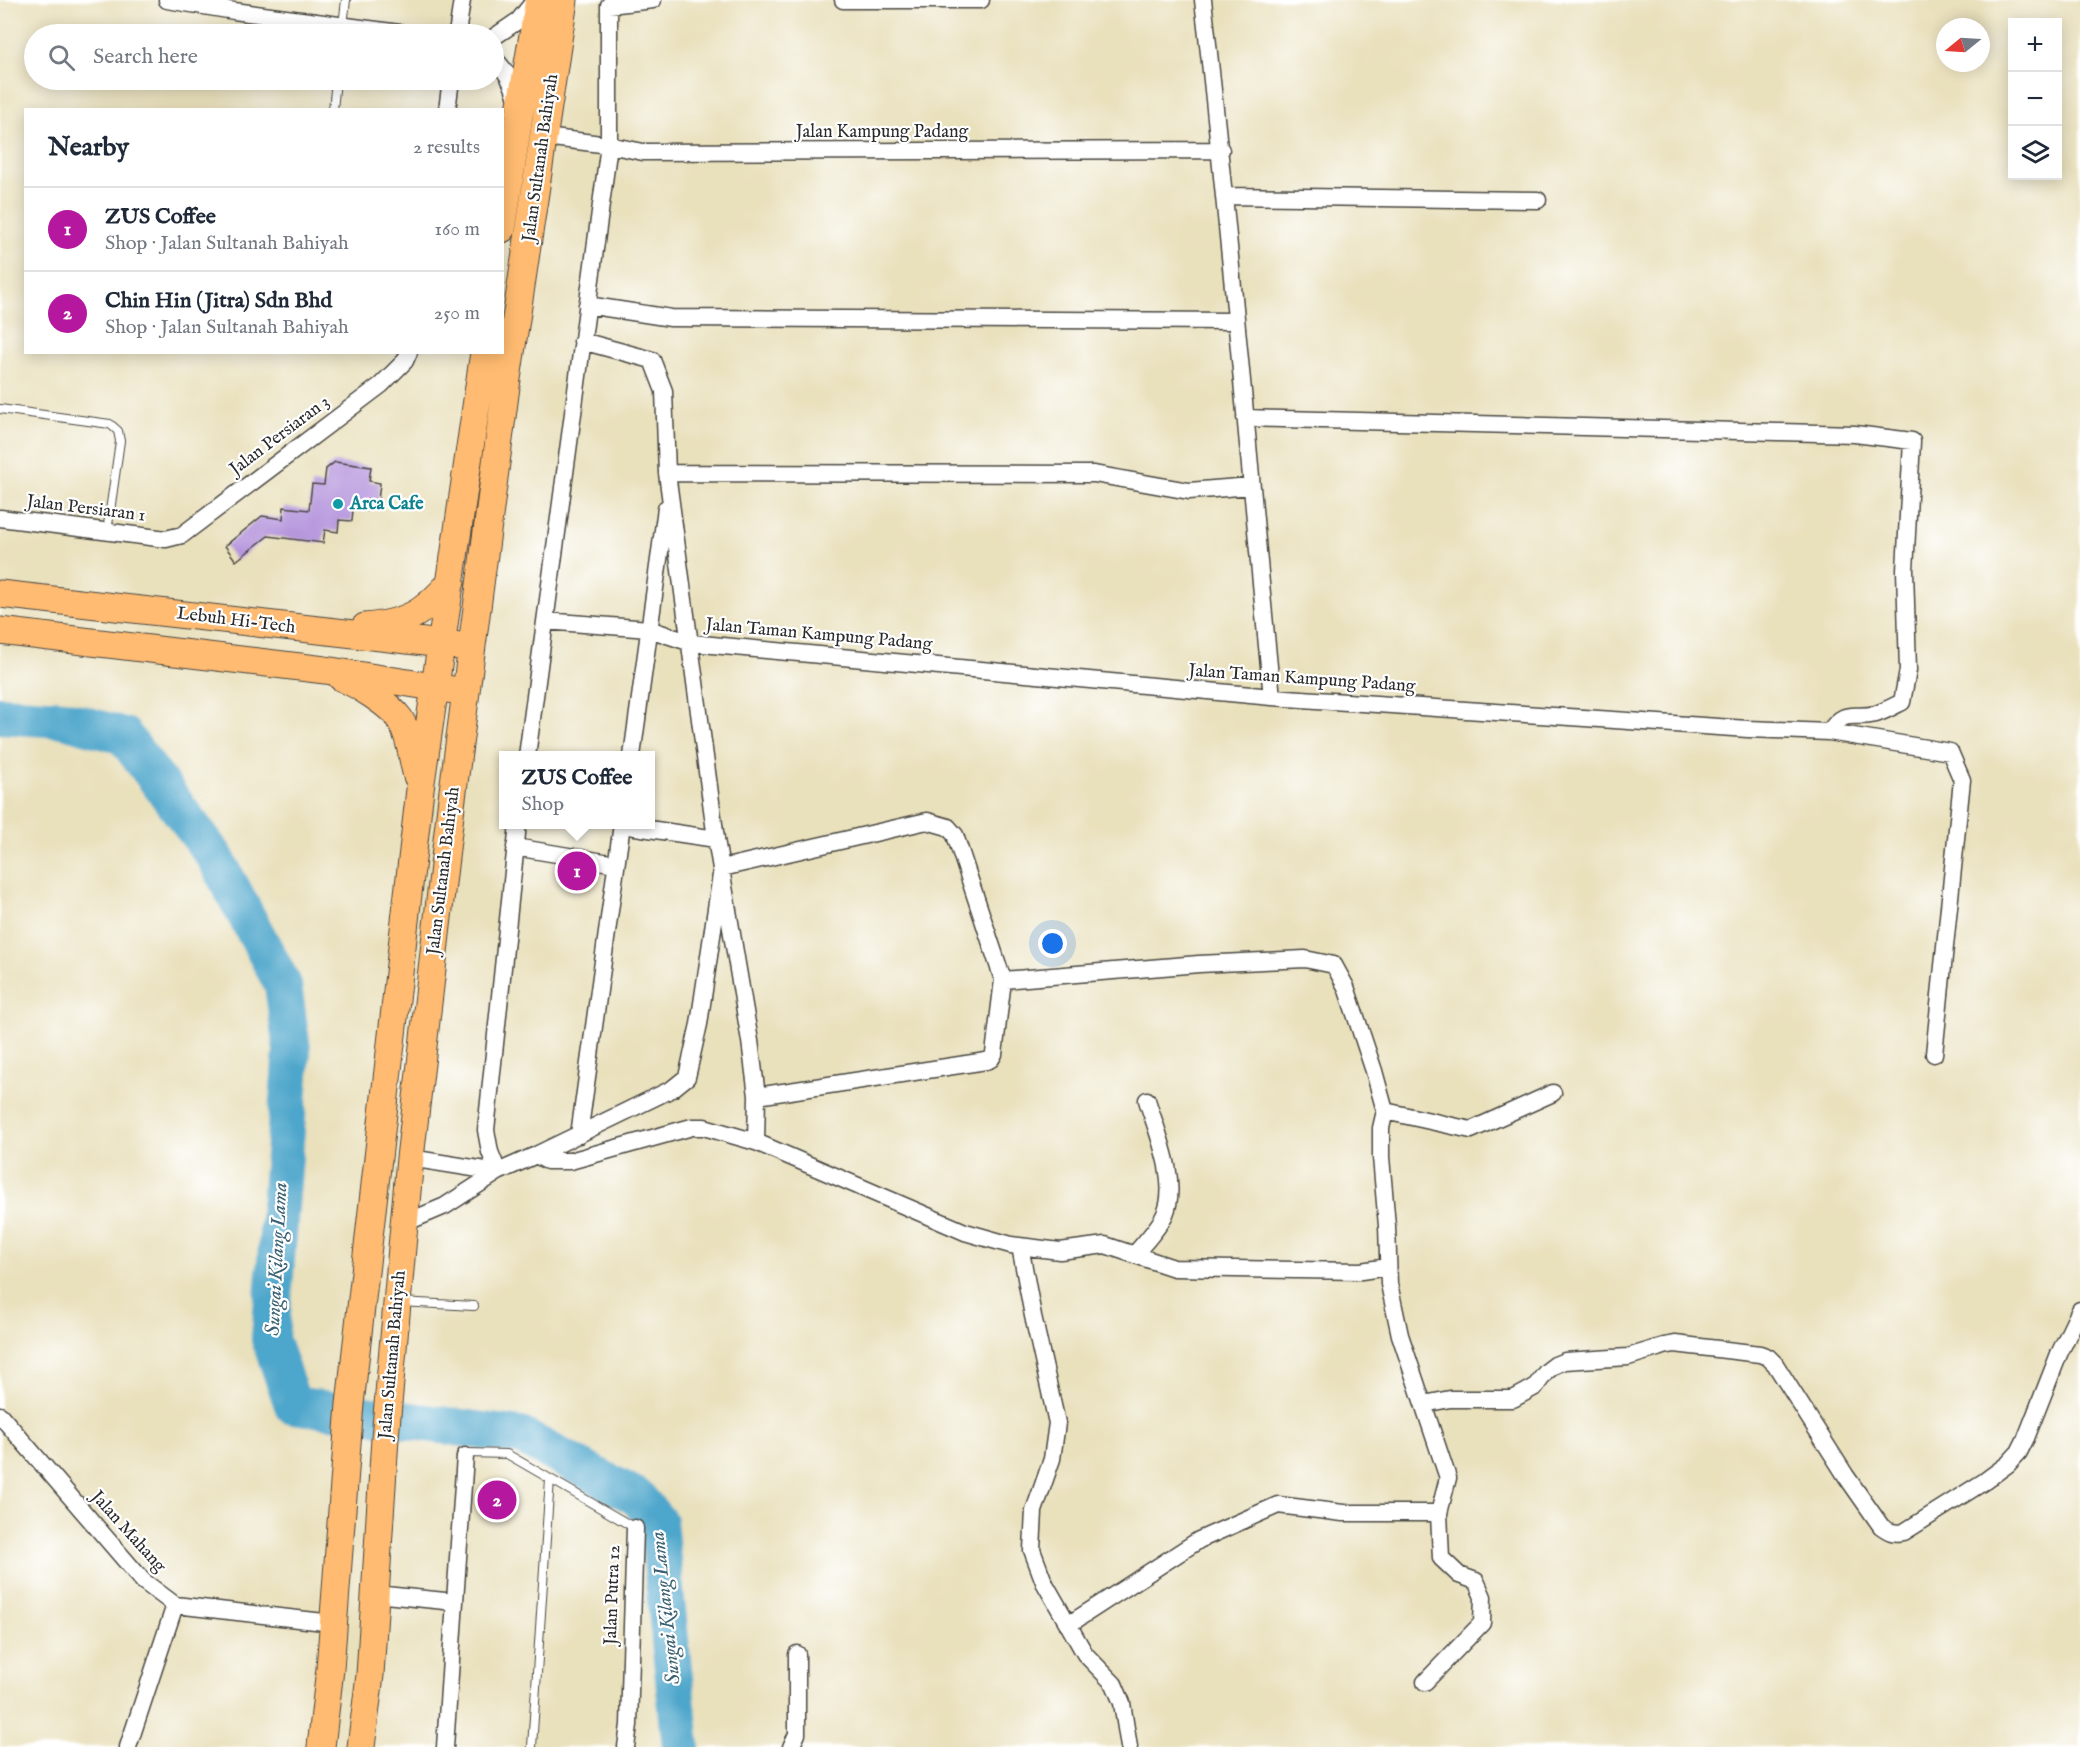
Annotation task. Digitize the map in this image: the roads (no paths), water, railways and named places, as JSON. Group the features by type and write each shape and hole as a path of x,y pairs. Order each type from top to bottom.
{"main road":[{"name":"Jalan Sultanah Bahiyah","path":"504,217 539,0"},
{"name":"Jalan Sultanah Bahiyah","path":"361,1747 370,1675 385,1438 399,1302 410,1158 466,692 507,379 564,0"},
{"name":"Jalan Sultanah Bahiyah","path":"321,1747 350,1404 420,789 484,354"},
{"path":"331,632 395,623 412,617 436,599 451,582"},
{"name":"Lebuh Hi-Tech","path":"0,594 473,648"},
{"name":"Lebuh Hi-Tech","path":"0,631 325,670 466,692"},
{"path":"325,670 352,682 399,718 406,734 420,789"}],"street":[{"path":"167,0 234,6 315,24"},
{"path":"458,24 462,0"},
{"path":"504,30 519,20 535,0"},
{"path":"528,751 609,144 607,3 653,0"},
{"path":"843,0 981,0"},
{"path":"1203,0 1221,150 1272,698"},
{"path":"504,70 514,87 519,116"},
{"path":"447,108 450,90"},
{"name":"Jalan Kampung Padang","path":"544,137 609,144 643,152 1221,150"},
{"path":"1225,196 1538,200"},
{"path":"587,305 671,318 1236,321"},
{"path":"582,341 652,360 664,392 668,481 716,839 750,1041 757,1096 756,1142"},
{"name":"Jalan Persiaran 3","path":"166,539 182,536 381,385 405,361 407,354"},
{"path":"1245,418 1855,434 1912,441 1905,570 1908,670 1902,702 1874,714 1849,715 1837,720 1829,732"},
{"path":"668,481 1094,474 1189,491 1251,486"},
{"path":"633,751 668,481"},
{"name":"Jalan Persiaran 1","path":"0,518 166,539"},
{"name":"Jalan Taman Kampung Padang","path":"545,621 649,629 691,643 1272,698 1748,729 1829,732 1950,752 1962,780 1934,1054"},
{"path":"722,868 922,821 948,827 955,835 1003,981 994,1054 991,1059 757,1096"},
{"path":"498,1172 490,1152 486,1130 517,829"},
{"path":"579,1136 621,829"},
{"path":"649,829 716,839"},
{"path":"515,847 616,864"},
{"path":"405,1223 446,1206 498,1172 579,1136 672,1089 687,1077 699,1024 722,868"},
{"path":"1003,981 1200,964 1305,959 1334,965 1347,987 1385,1111 1381,1128 1381,1147 1389,1284 1400,1335 1448,1478 1439,1513 1441,1558 1459,1575 1476,1581 1483,1597 1482,1623 1425,1682"},
{"path":"1385,1111 1471,1130 1553,1092"},
{"path":"1134,1255 1165,1215 1171,1193 1167,1169 1147,1100"},
{"path":"536,1155 547,1161 570,1161 692,1127 704,1127 756,1142 965,1232 1020,1246 1060,1251 1105,1245 1174,1268 1361,1271 1388,1267"},
{"path":"410,1158 498,1172"},
{"path":"1020,1246 1057,1423 1052,1459 1034,1511 1032,1550 1044,1582 1084,1654 1114,1684 1122,1703 1129,1747"},
{"path":"1424,1404 1450,1399 1513,1399 1535,1387 1546,1372 1565,1361 1628,1358 1676,1344 1760,1354 1768,1357 1775,1364 1846,1476 1881,1526 1888,1531 1904,1532 1985,1481 2008,1464 2019,1452 2059,1354 2080,1310"},
{"name":"Jalan Mahang","path":"0,1415 143,1581 175,1605"},
{"path":"445,1747 465,1456"},
{"path":"1068,1625 1199,1540 1278,1505 1343,1513 1439,1513"},
{"name":"Jalan Putra 12","path":"626,1747 629,1725 635,1528"},
{"path":"375,1594 455,1602"},
{"path":"128,1747 175,1605 333,1623"},
{"path":"791,1747 797,1734 797,1654"}],"lane":[{"path":"343,24 346,0"},
{"path":"333,108 335,90"},
{"path":"0,409 110,424 118,431 120,441 107,532"},
{"path":"399,1302 474,1306"},
{"name":"Jalan Putra 12","path":"465,1456 468,1453 507,1454 635,1528"},
{"path":"532,1747 550,1479"}],"waterway":[{"name":"Sungai Kilang Lama","path":"0,715 64,719 124,736 215,857 283,985 292,1050 270,1339 293,1405 521,1436 637,1497 658,1522 681,1747"}],"place":[{"name":"Arca Cafe","path":"338,504"},
{"name":"ZUS Coffee","path":"577,871"},
{"name":"Chin Hin (Jitra) Sdn Bhd","path":"497,1500"}]}
